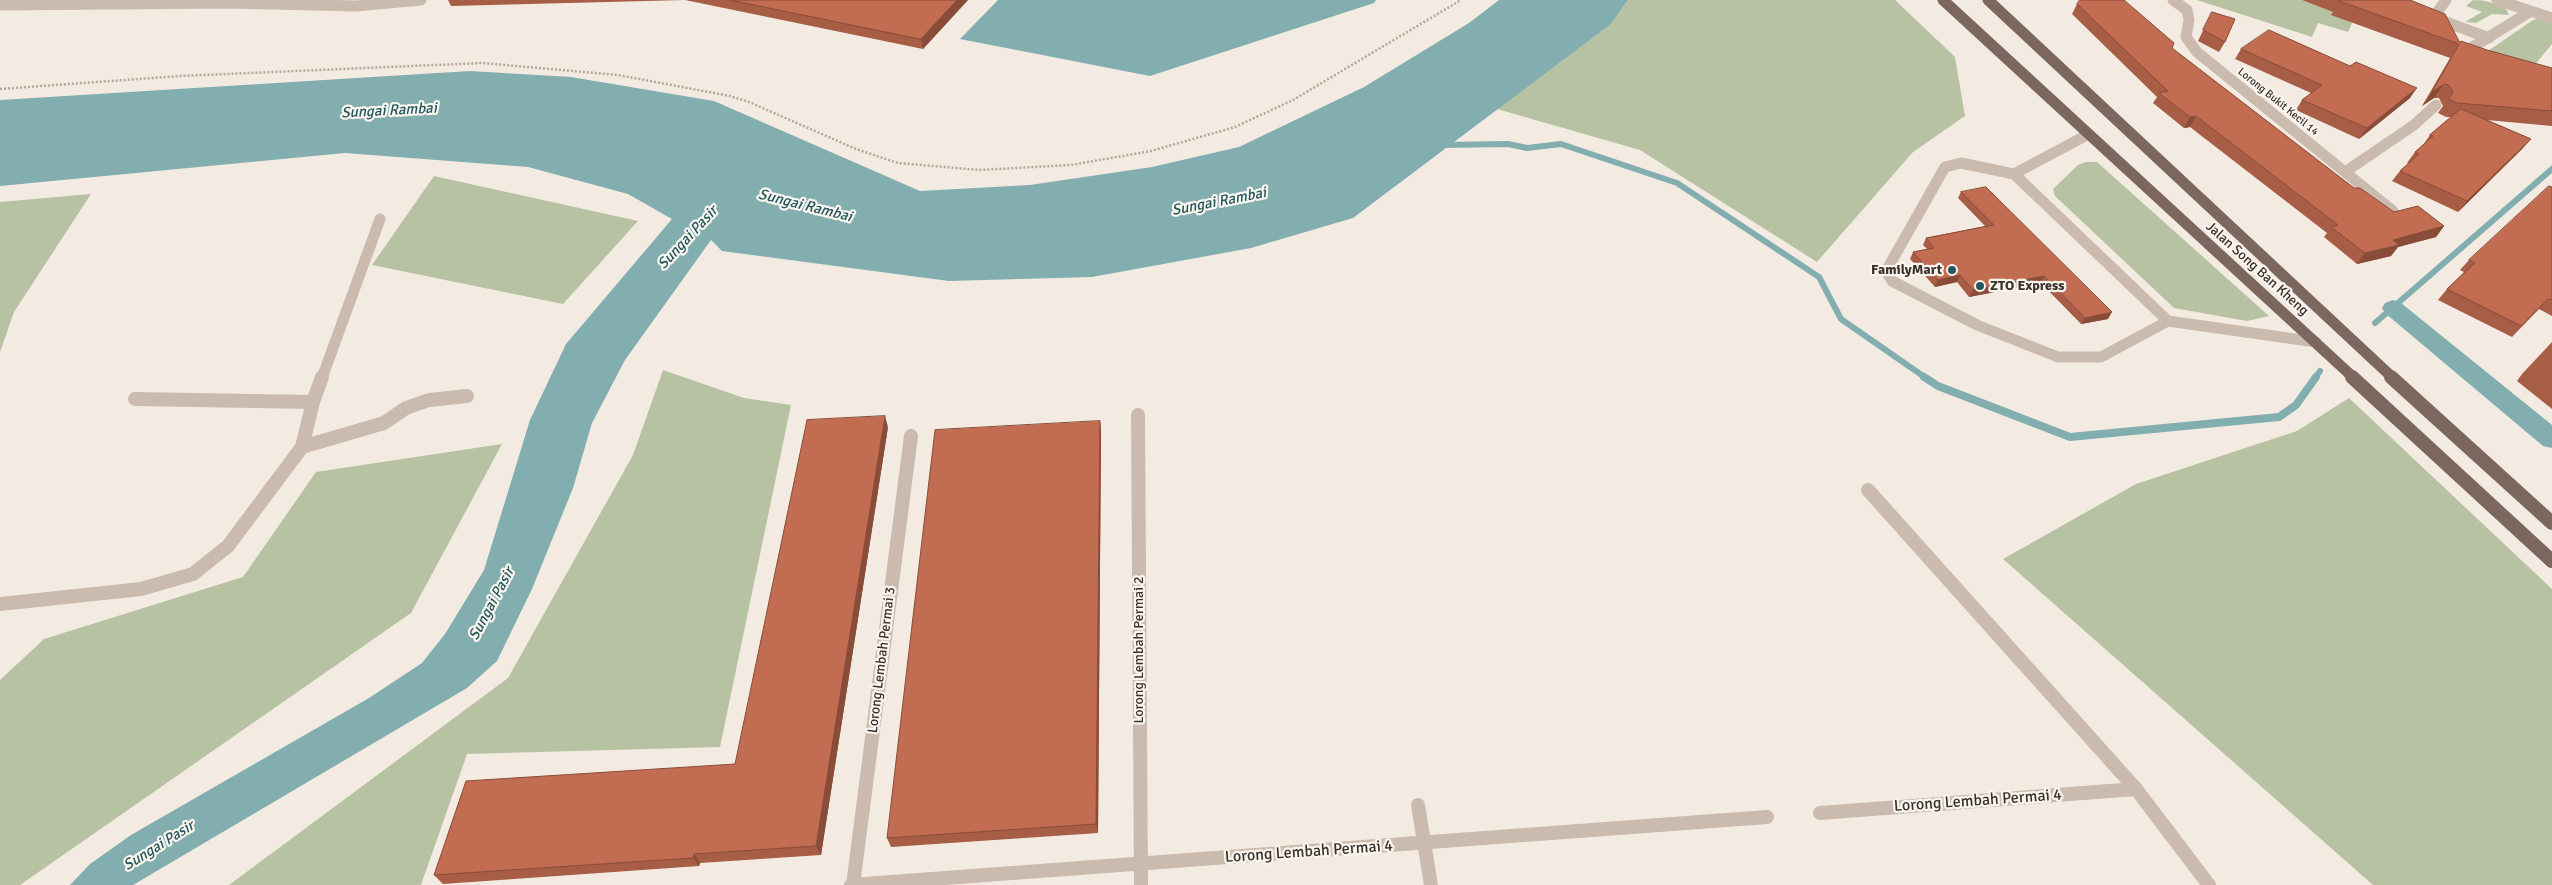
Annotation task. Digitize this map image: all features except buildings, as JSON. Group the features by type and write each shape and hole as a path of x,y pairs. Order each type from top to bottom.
{"main road":[{"name":"Jalan Song Ban Kheng","path":"1943,0 2086,135 2316,342 2552,561"},
{"name":"Jalan Song Ban Kheng","path":"1988,0 2264,258 2552,523"},
{"path":"1996,0 2005,14"}],"street":[{"path":"0,5 231,2 310,3 421,0"},
{"name":"Lorong Bukit Kecil 14","path":"2173,0 2187,10 2189,20 2186,37 2197,52 2393,211"},
{"path":"2446,0 2428,16 2489,38"},
{"path":"2497,0 2552,18"},
{"path":"2488,59 2479,57 2471,48 2531,11"},
{"path":"2346,172 2414,125 2436,105"},
{"path":"2014,174 2086,135"},
{"path":"2168,321 2101,357 2058,357 1977,325 1892,281 1886,271 1945,167 1961,163 2014,174 2168,321 2316,342"},
{"path":"0,604 141,589 193,574 228,546 302,447 313,402 380,219"},
{"path":"302,447 384,423 406,408 429,400 467,396"},
{"path":"135,399 313,402"},
{"name":"Lorong Lembah Permai 2","path":"1138,415 1141,885"},
{"name":"Lorong Lembah Permai 3","path":"852,885 911,436"},
{"path":"1868,490 2136,789 2209,885"},
{"name":"Lorong Lembah Permai 4","path":"1820,813 2136,789"},
{"path":"1418,805 1431,885"},
{"name":"Lorong Lembah Permai 4","path":"852,885 1424,844 1767,817"}],"path":[{"path":"0,89 80,81 266,72 482,63 514,65 618,75 730,96 749,102 856,149 898,163 924,167 979,170 1070,165 1151,150 1235,127 1293,100 1461,0"}],"green space":[{"path":"1628,0 1895,0 1955,57 1965,116 1913,152 1817,262 1640,150 1497,109 1611,24"},
{"path":"2197,0 2302,0 2334,12 2352,23 2348,32 2318,23 2312,37"},
{"path":"2473,0 2486,1 2498,5 2506,9 2509,15 2492,14 2476,23 2465,22 2482,12 2466,6"},
{"path":"2539,18 2552,22 2552,44 2533,67 2488,51 2533,20"},
{"path":"2086,162 2097,162 2269,316 2247,321 2174,308 2055,196 2053,189 2078,165"},
{"path":"434,176 638,221 563,304 372,265"},
{"path":"91,194 14,312 0,352 0,202"},
{"path":"663,370 744,398 791,405 720,747 467,754 421,885 229,885 508,678 633,455"},
{"path":"2349,398 2552,589 2552,885 2373,885 2003,559 2136,484 2297,431"},
{"path":"502,444 411,613 20,885 0,885 0,680 44,639 243,577 316,472"}],"water":[{"path":"998,0 1376,0 1374,3 1150,76 960,39"},
{"path":"1499,0 1628,0 1611,24 1353,218 1251,248 1092,277 949,281 722,251 711,240 625,360 592,423 573,488 532,589 497,661 467,688 133,885 70,885 90,864 131,835 369,698 422,663 445,634 484,570 530,420 566,344 672,219 628,194 528,167 345,153 0,186 0,100 470,71 571,77 714,101 920,191 1030,185 1152,167 1239,147 1364,87 1469,23"}],"waterway":[{"path":"1440,145 1508,144 1527,148 1561,144 1677,183 1819,277 1841,319 1926,378"},
{"path":"2375,323 2552,169"},
{"path":"2393,308 2552,439"},
{"path":"2315,378 2320,371"},
{"path":"1924,377 1938,386 2070,437 2279,417 2296,405 2316,377"}],"place":[{"name":"FamilyMart","path":"1952,270"},
{"name":"ZTO Express","path":"1980,286"}],"water label":[{"name":"Sungai Rambai","path":"389,111"},
{"name":"Sungai Rambai","path":"1219,202"},
{"name":"Sungai Rambai","path":"805,206"},
{"name":"Sungai Pasir","path":"688,238"},
{"name":"Sungai Pasir","path":"492,604"},
{"name":"Sungai Pasir","path":"159,846"}]}
